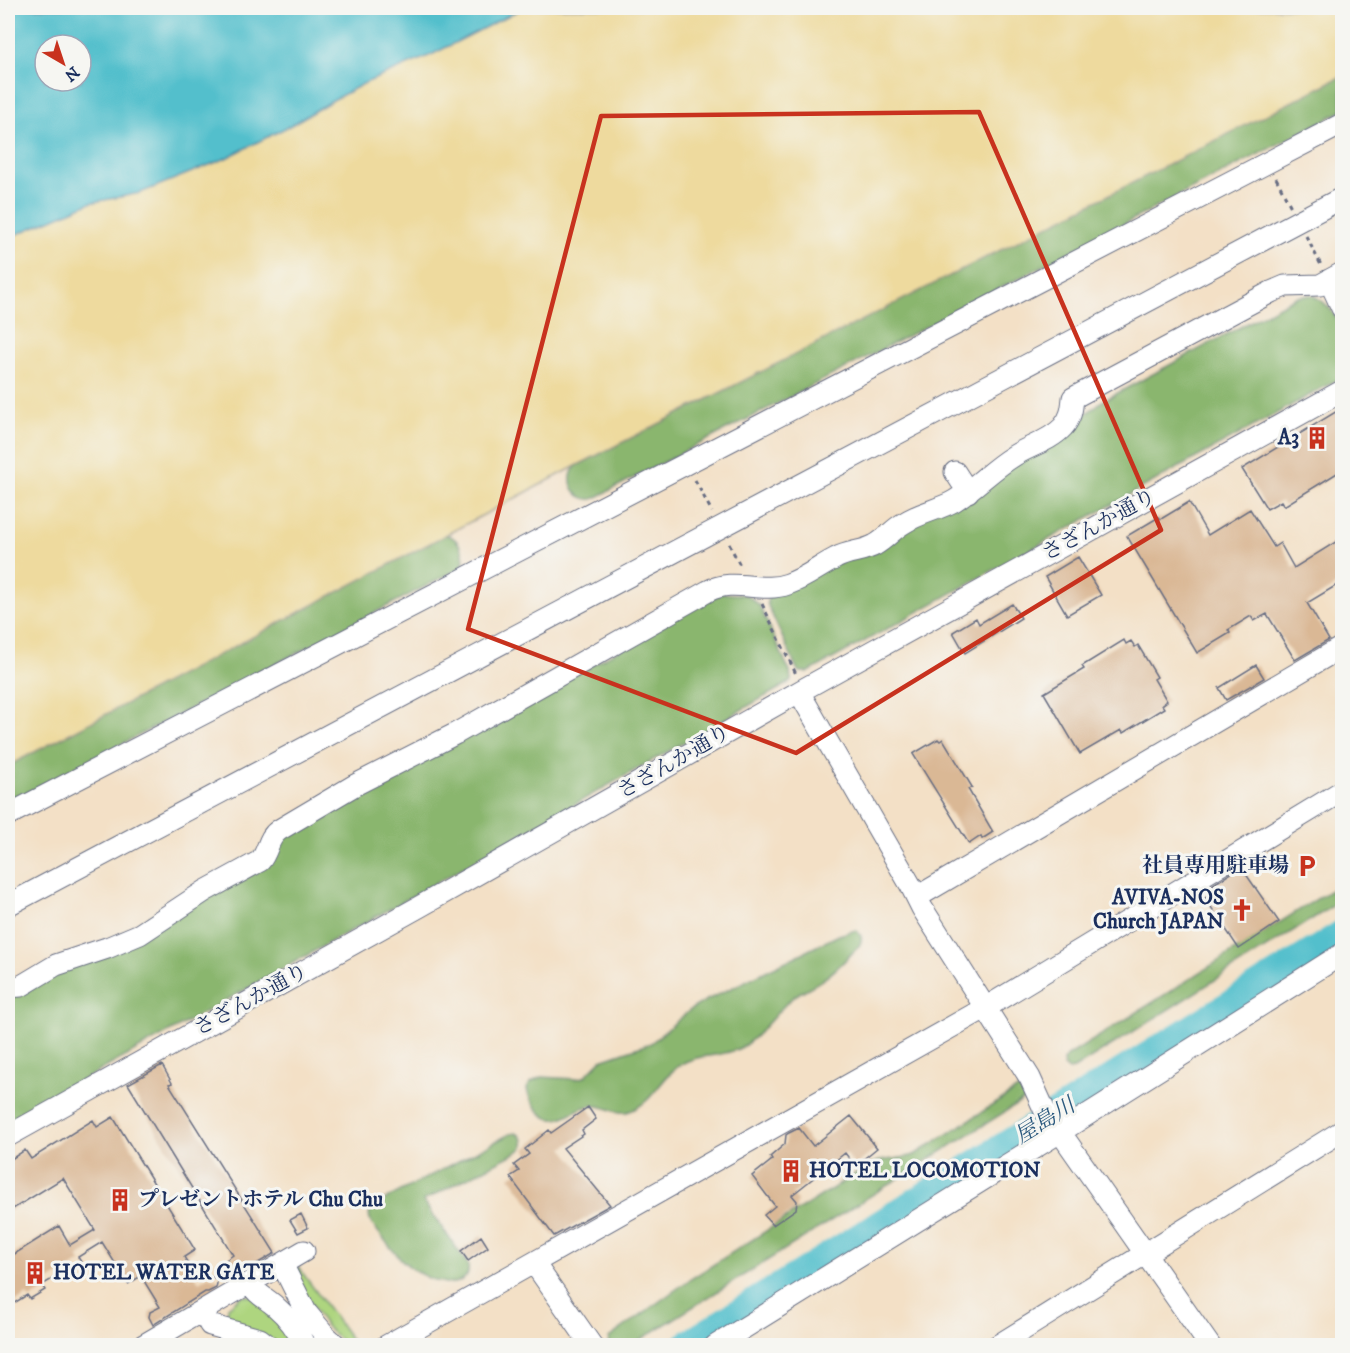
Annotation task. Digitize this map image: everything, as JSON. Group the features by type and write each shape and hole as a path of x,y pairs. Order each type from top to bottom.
{"street":[{"path":"8,815 1342,124"},
{"path":"8,905 1342,198"},
{"path":"8,987 21,986 56,965 140,934 205,891 260,861 271,838 279,830 356,785 455,734 708,591 730,584 770,588 786,585 801,579 837,557 878,544 902,524 951,503 1009,459 1061,429 1069,419 1066,401 1270,292 1285,286 1320,285 1336,277 1342,308"},
{"name":"さざんか通り","path":"8,1136 419,907 798,685 1342,391"},
{"path":"955,472 968,492"},
{"path":"916,897 1342,647"},
{"path":"798,685 922,908 1030,1078 1044,1109 1210,1346"},
{"path":"386,1346 985,1008 1342,790"},
{"path":"716,1346 1342,954"},
{"path":"996,1346 1342,1131"},
{"path":"208,1327 250,1283 304,1251"},
{"path":"534,1263 592,1346"},
{"path":"282,1264 298,1299 307,1335"},
{"path":"250,1283 255,1292 307,1335 338,1346"},
{"path":"152,1343 208,1327 260,1339 269,1346"}],"path":[{"path":"1276,178 1296,216"},
{"path":"695,480 712,512"},
{"path":"728,543 765,608 798,685"}],"highlighted area":[{"path":"979,112 1161,530 796,753 468,629 601,116"}],"green space":[{"path":"1342,76 1342,111 593,499 581,497 573,488 571,476 578,465"},
{"path":"1311,295 1327,306 1335,316 1340,328 1343,344 1342,374 1337,380 809,672 800,672 797,669 768,606 769,597 1075,423 1101,402 1296,297"},
{"path":"448,535 458,543 462,551 464,560 459,569 8,803 8,766"},
{"path":"721,593 747,595 759,605 790,672 791,681 413,896 8,1122 8,994 23,993 279,839"},
{"path":"1342,883 1342,900 1074,1069 1069,1070 1064,1066 1063,1061 1066,1057"},
{"path":"856,930 861,938 859,946 827,976 791,999 749,1042 727,1053 687,1061 680,1065 638,1107 620,1112 590,1106 557,1119 550,1119 544,1116 530,1100 527,1089 530,1083 541,1077 576,1079 584,1077 601,1060 651,1043 690,1010 705,1001 839,935"},
{"path":"1023,1088 1027,1096 1024,1100 632,1345 608,1345 609,1338 689,1280 871,1164 916,1154"},
{"path":"516,1133 522,1137 523,1141 523,1147 519,1151 423,1201 467,1263 467,1276 457,1282 445,1283 416,1272 393,1250 372,1224 369,1216 372,1209 376,1204 510,1134"},
{"path":"297,1267 355,1345 345,1343 336,1336 318,1315 292,1269"},
{"path":"242,1296 252,1296 300,1345 277,1345 230,1322 227,1315 228,1307"}],"sand":[{"path":"523,8 1342,8 1342,76 578,465 8,766 8,238 89,203 140,193 224,159 291,125 365,83 431,55"}],"water":[{"path":"8,8 523,8 431,55 365,83 291,125 224,159 140,193 89,203 8,238"}],"building":[{"name":"A3","path":"1342,408 1342,470 1284,506 1281,501 1267,509 1242,469"},
{"path":"1189,502 1208,535 1250,509 1274,547 1280,543 1294,568 1342,538 1342,582 1307,603 1329,640 1295,660 1267,614 1254,621 1251,616 1228,630 1230,633 1197,653 1127,536"},
{"path":"1078,557 1101,595 1067,615 1045,577"},
{"path":"1012,604 1021,618 965,653 953,632 976,618 979,624"},
{"path":"1124,640 1126,644 1131,641 1135,647 1138,645 1157,677 1154,679 1167,701 1162,705 1164,708 1123,733 1121,730 1080,754 1044,693 1084,669 1082,666"},
{"path":"1256,665 1264,678 1226,700 1219,688"},
{"path":"938,739 940,741 943,739 972,787 968,789 993,832 969,844 913,754"},
{"name":"AVIVA-NOS Church JAPAN","path":"1241,867 1279,922 1239,949 1205,898 1216,890 1212,885"},
{"path":"162,1065 172,1083 169,1084 275,1253 236,1276 226,1260 233,1255 128,1084"},
{"path":"588,1107 596,1119 582,1130 584,1134 563,1148 610,1205 554,1236 510,1177 519,1171 514,1165 529,1154 525,1149 549,1130 551,1133"},
{"name":"HOTEL LOCOMOTION","path":"851,1116 877,1148 855,1166 845,1153 792,1195 797,1201 796,1209 773,1225 764,1215 775,1206 752,1176 772,1160 770,1157 785,1144 786,1135 789,1133 799,1128 813,1146"},
{"name":"プレゼントホテル Chu Chu","path":"113,1117 195,1250 184,1257 199,1282 208,1276 218,1279 216,1288 205,1292 153,1325 149,1317 150,1312 160,1307 141,1276 128,1284 102,1242 78,1257 81,1262 42,1285 45,1290 30,1299 27,1295 8,1307 8,1258 59,1226 70,1245 95,1230 63,1178 8,1212 8,1161 25,1150 31,1159 93,1120 97,1127"},
{"path":"301,1214 308,1228 298,1233 290,1220"},
{"path":"481,1236 488,1247 468,1261 461,1251"}],"waterway":[{"name":"屋島川","path":"687,1346 1342,935"}],"place":[{"name":"A3","path":"1317,438"},
{"name":"社員専用駐車場","path":"1307,866"},
{"name":"AVIVA-NOS Church JAPAN","path":"1242,910"},
{"name":"HOTEL LOCOMOTION","path":"791,1171"},
{"name":"プレゼントホテル Chu Chu","path":"120,1200"},
{"name":"HOTEL WATER GATE","path":"35,1273"}]}
